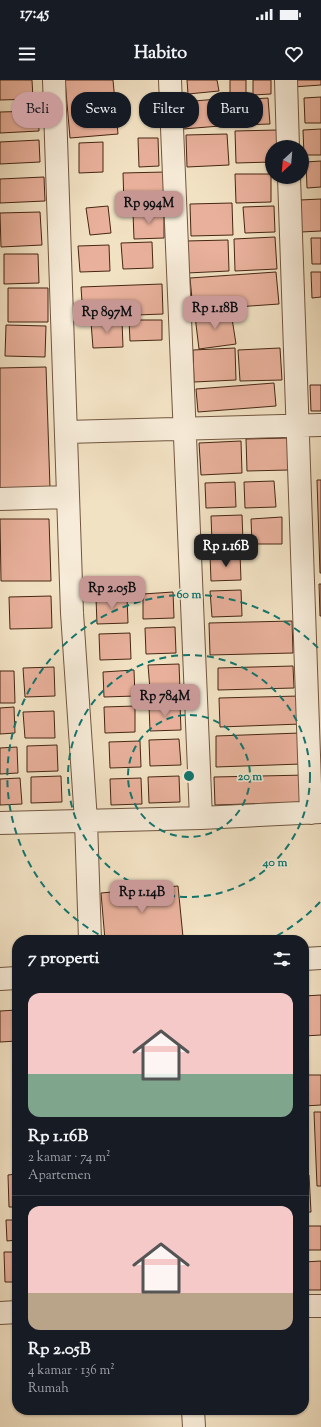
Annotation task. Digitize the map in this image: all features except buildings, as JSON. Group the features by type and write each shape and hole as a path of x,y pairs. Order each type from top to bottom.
{"street":[{"path":"54,80 72,613 86,821 90,935"},
{"path":"170,80 201,818"},
{"path":"286,80 288,140"},
{"path":"0,823 201,818 316,813 298,426 289,184"},
{"path":"66,432 321,425"},
{"path":"0,499 68,497"},
{"path":"309,959 321,958"},
{"path":"0,979 12,978"},
{"path":"309,1306 321,1306"},
{"path":"0,1313 12,1312"},
{"path":"193,1415 194,1427"}]}
